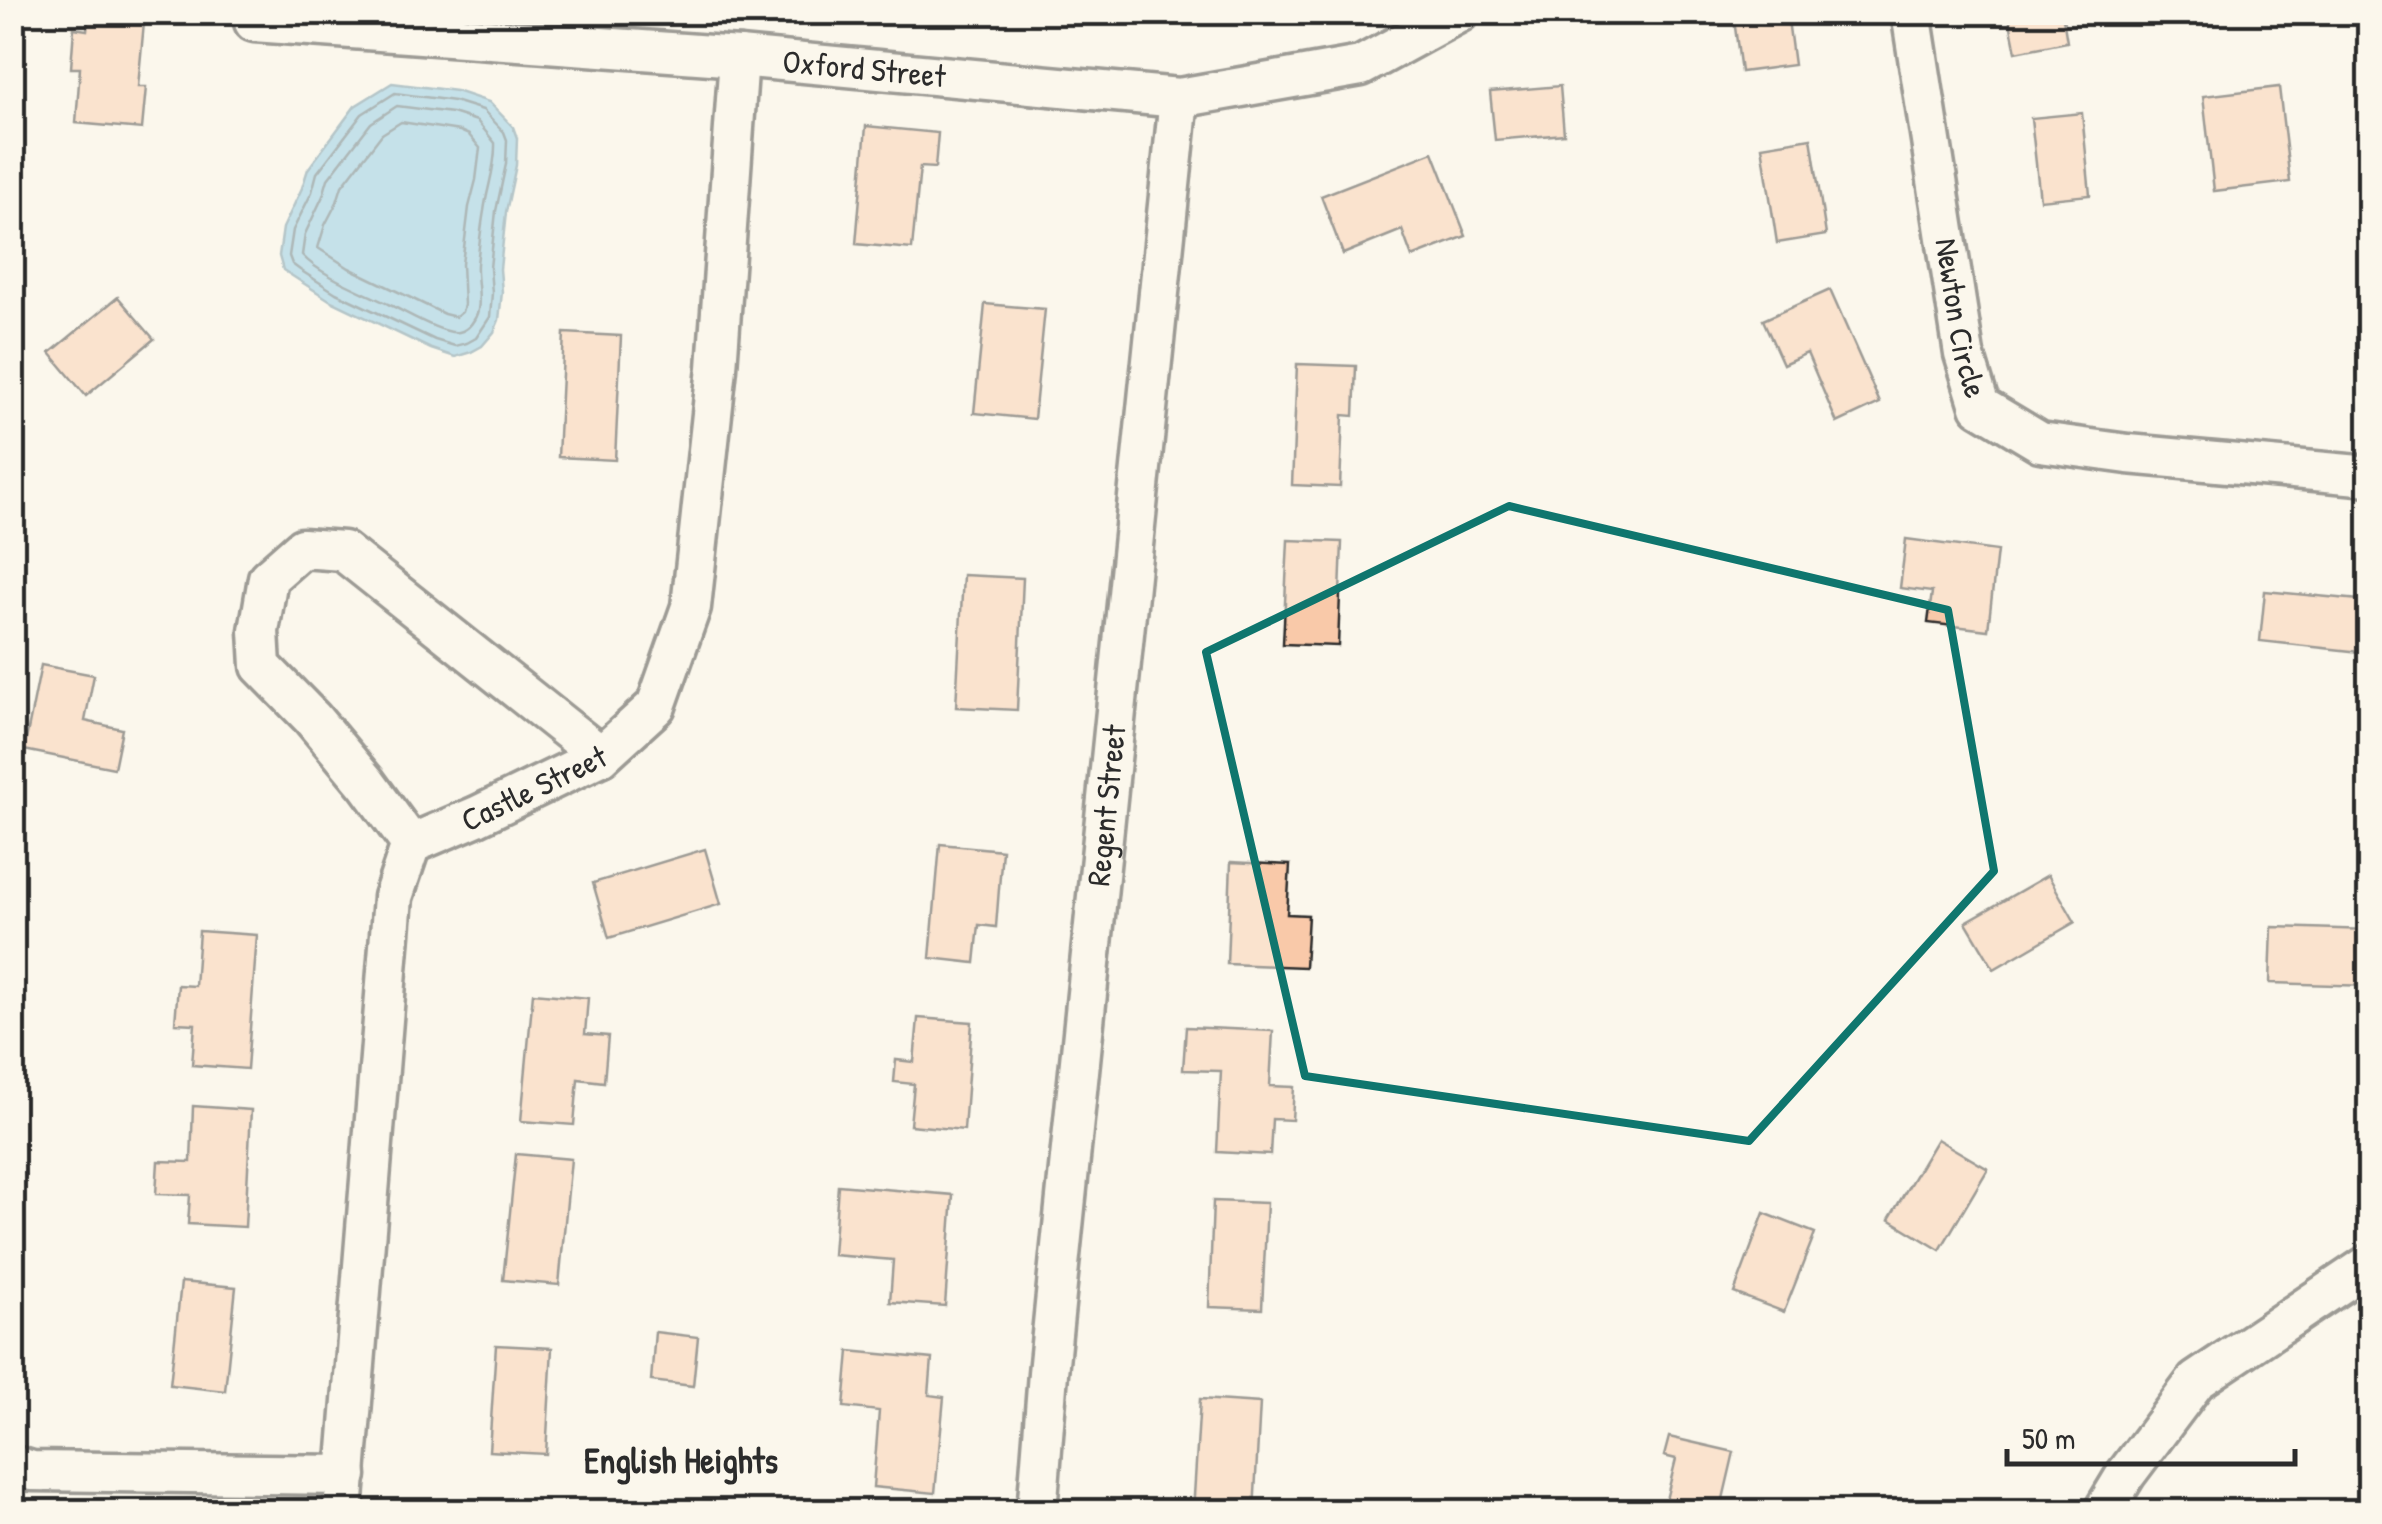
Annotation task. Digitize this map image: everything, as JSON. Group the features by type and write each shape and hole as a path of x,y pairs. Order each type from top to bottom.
{"street":[{"name":"Oxford Street","path":"254,22 739,57 1179,98 1362,66 1460,12"},
{"name":"Newton Circle","path":"1911,12 1964,354 1980,406 2040,442 2370,476"},
{"name":"Castle Street","path":"410,844 601,756 656,706 691,607 716,368 739,57"},
{"name":"Regent Street","path":"1037,1512 1179,98"},
{"path":"12,1465 32,1471 345,1493 393,897 410,844 312,718 261,666 259,630 268,578 302,548 343,551 601,756"},
{"path":"2103,1512 2126,1474 2196,1381 2370,1264"}],"highlighted area":[{"path":"1509,506 1948,610 1994,871 1749,1141 1305,1076 1206,652"}],"water":[{"path":"392,83 456,91 489,102 513,127 517,138 500,269 499,320 482,346 455,357 331,301 283,270 279,256 283,228 308,169 355,106"}],"building":[{"path":"89,12 145,12 138,87 146,87 142,129 76,123 80,68 71,68 74,28 87,30"},
{"path":"1733,12 1787,12 1794,65 1741,72"},
{"path":"2008,12 2062,12 2067,42 2016,52"},
{"path":"1560,86 1564,134 1495,140 1490,92"},
{"path":"2279,87 2290,182 2214,191 2203,96"},
{"path":"2082,113 2090,195 2040,200 2031,118"},
{"path":"866,126 938,133 935,168 920,167 912,249 856,244"},
{"path":"1811,138 1826,235 1777,243 1762,146"},
{"path":"1433,152 1466,236 1412,257 1402,230 1343,254 1321,196"},
{"path":"1830,290 1880,403 1837,423 1807,353 1783,364 1763,320"},
{"path":"118,297 154,339 86,396 50,353"},
{"path":"985,304 1045,309 1034,419 974,413"},
{"path":"564,333 621,336 615,460 558,457"},
{"path":"1297,364 1356,366 1354,416 1343,415 1340,487 1292,485"},
{"path":"1906,539 1997,551 1988,630 1928,623 1932,592 1900,588"},
{"path":"1288,540 1342,542 1338,646 1283,644"},
{"path":"963,575 1023,578 1017,710 956,707"},
{"path":"2265,591 2370,601 2370,653 2260,641"},
{"path":"41,665 94,675 85,721 122,729 114,768 24,750"},
{"path":"940,844 1002,850 996,927 979,925 975,963 930,958"},
{"path":"705,849 721,904 609,938 593,883"},
{"path":"1231,862 1290,865 1287,914 1308,915 1305,967 1227,964"},
{"path":"2048,875 2075,922 1994,969 1966,922"},
{"path":"2272,927 2370,930 2370,986 2270,983"},
{"path":"199,931 257,935 247,1069 192,1065 195,1024 175,1023 178,985 195,986"},
{"path":"533,993 588,998 585,1034 608,1036 604,1082 578,1079 574,1125 521,1121"},
{"path":"918,1018 972,1022 964,1130 910,1125 914,1084 894,1082 896,1060 914,1062"},
{"path":"1186,1027 1273,1031 1270,1086 1294,1087 1292,1120 1272,1119 1270,1155 1217,1152 1221,1071 1183,1070"},
{"path":"193,1106 251,1110 245,1227 188,1224 190,1195 156,1194 158,1161 191,1162"},
{"path":"1937,1139 1988,1169 1940,1250 1889,1219"},
{"path":"516,1154 571,1159 559,1285 503,1280"},
{"path":"838,1185 953,1195 945,1306 890,1302 893,1260 833,1255"},
{"path":"1213,1201 1267,1203 1262,1309 1209,1307"},
{"path":"1764,1213 1815,1233 1784,1312 1734,1293"},
{"path":"181,1282 236,1287 225,1391 170,1385"},
{"path":"655,1332 698,1337 693,1386 651,1381"},
{"path":"496,1345 552,1348 546,1454 489,1451"},
{"path":"849,1351 932,1359 929,1395 944,1397 935,1493 873,1487 879,1411 844,1407"},
{"path":"1200,1399 1260,1403 1254,1512 1193,1512"},
{"path":"1669,1437 1734,1452 1720,1512 1663,1512 1676,1459 1664,1456"}],"district":[{"name":"English Heights","path":"681,1461"}]}
